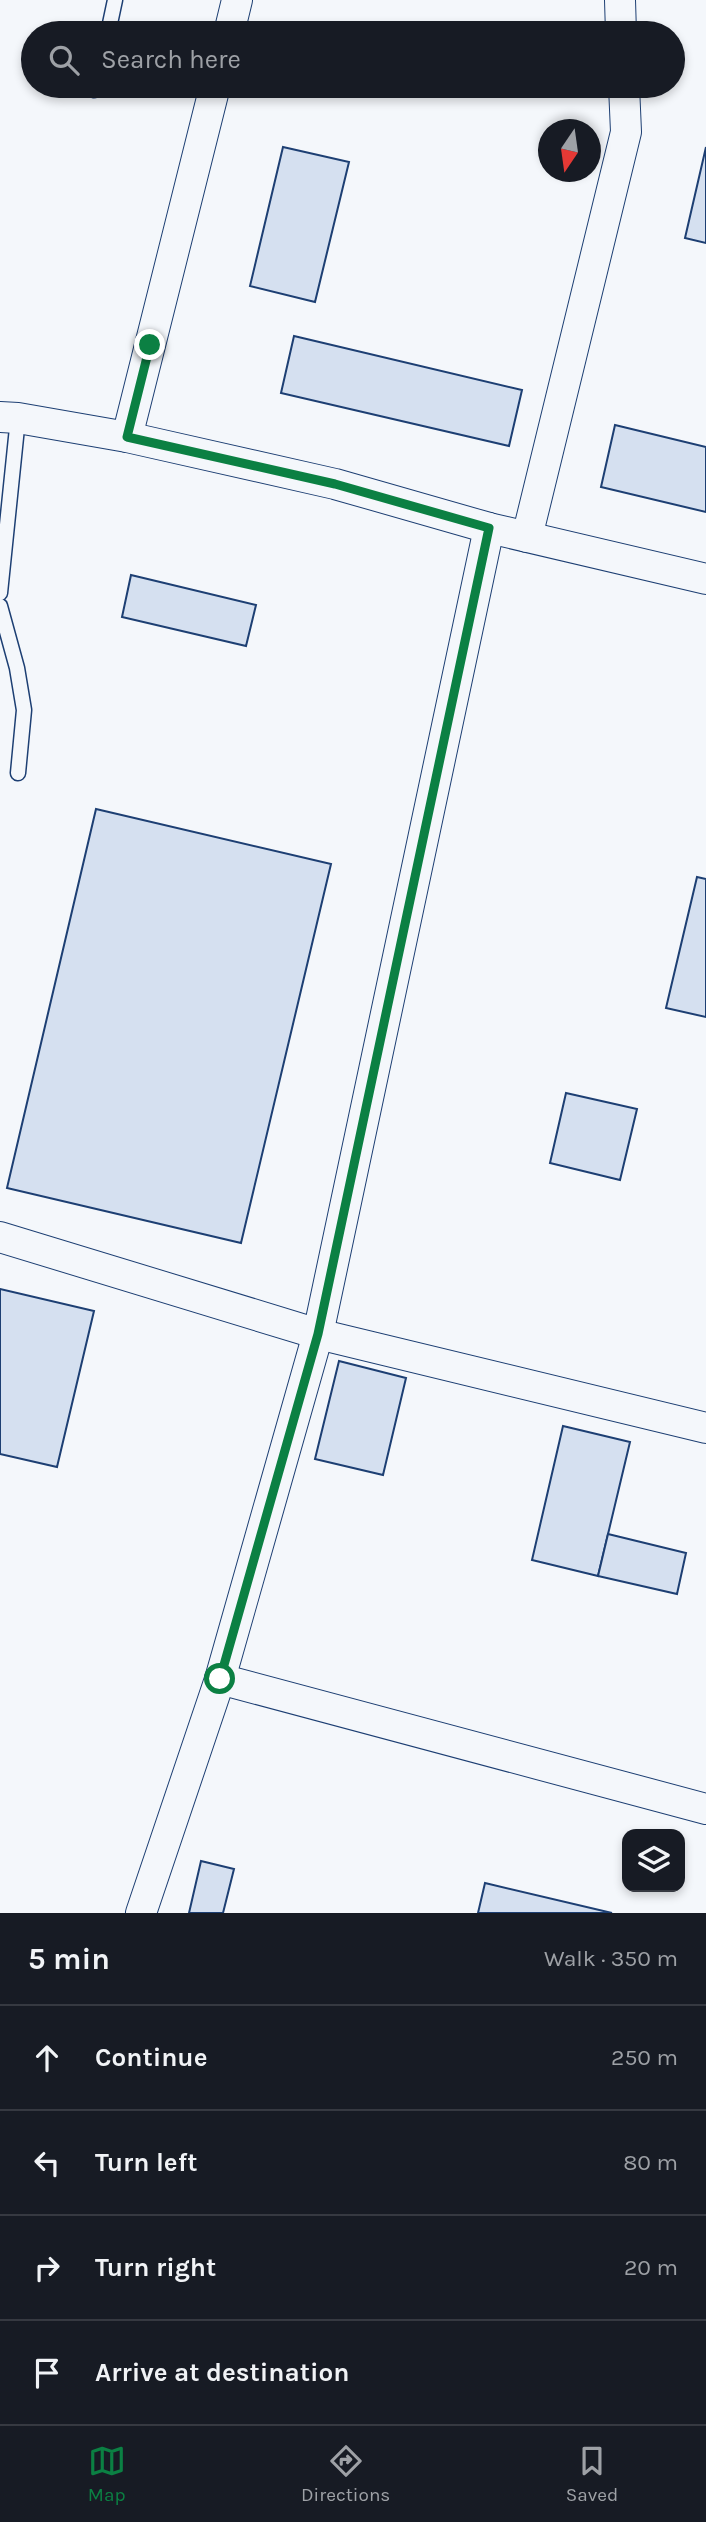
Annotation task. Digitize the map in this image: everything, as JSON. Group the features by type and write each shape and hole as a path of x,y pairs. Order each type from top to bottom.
{"street":[{"path":"232,21 237,0"},
{"path":"620,0 621,21"},
{"path":"127,437 212,98"},
{"path":"527,537 626,132 625,98"},
{"path":"9,418 127,437 335,484 489,528 706,579"},
{"path":"141,1913 220,1679 318,1334 489,528"},
{"path":"0,1237 318,1334 706,1428"},
{"path":"220,1679 706,1809"}],"lane":[{"path":"110,21 115,0"},
{"path":"0,593 9,418"},
{"path":"0,606 17,668 24,710 19,773"}],"building":[{"path":"283,147 349,162 315,302 250,286"},
{"path":"706,147 706,243 685,238"},
{"path":"294,336 522,390 509,446 281,393"},
{"path":"615,425 706,447 706,512 601,487"},
{"path":"131,575 256,605 246,646 122,617"},
{"path":"96,809 331,864 241,1243 7,1188"},
{"path":"697,877 706,879 706,1017 666,1008"},
{"path":"566,1093 637,1109 620,1180 550,1163"},
{"path":"0,1289 94,1311 57,1467 0,1454"},
{"path":"339,1361 406,1378 383,1475 315,1459"},
{"path":"563,1426 630,1442 598,1576 532,1560"},
{"path":"608,1534 686,1553 677,1594 598,1576"},
{"path":"201,1861 234,1869 223,1913 189,1913"},
{"path":"485,1883 612,1913 478,1913"}],"route":[{"path":"150,345 127,437 335,484 489,528 318,1334 220,1679"}]}
